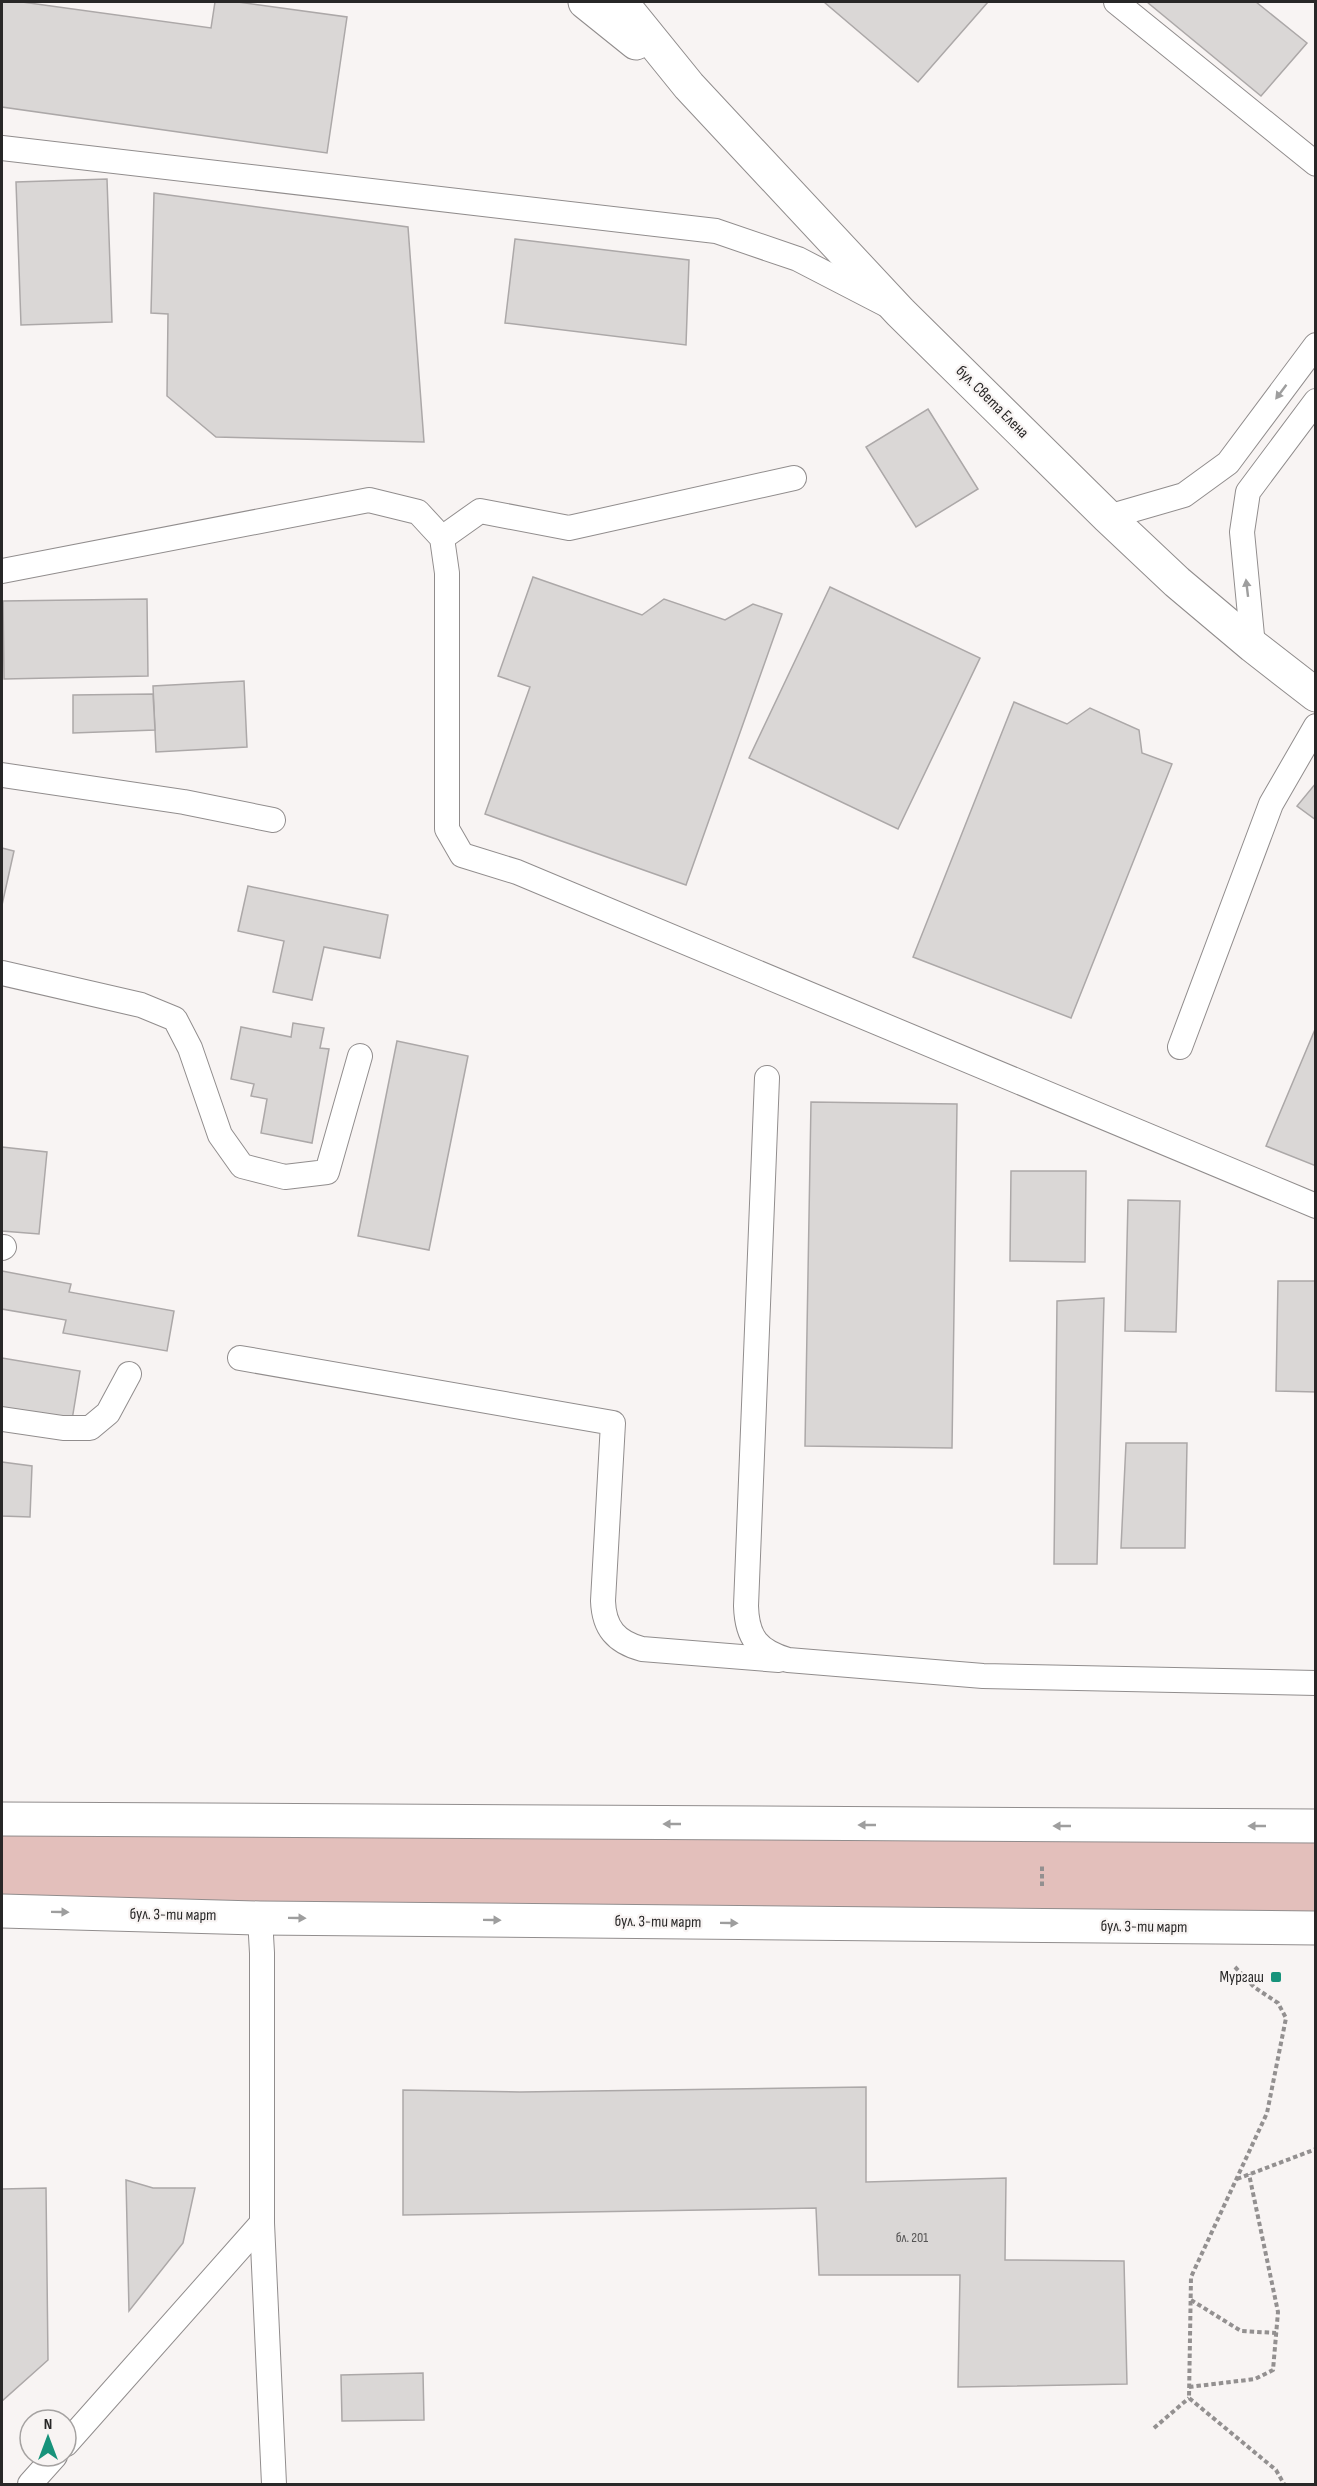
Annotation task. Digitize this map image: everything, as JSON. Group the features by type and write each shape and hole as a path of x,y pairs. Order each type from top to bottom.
{"street":[{"name":"бул. Света Елена","path":"585,2 689,86"},
{"name":"бул. Света Елена","path":"621,2 689,86 900,312 1108,517 1178,582 1316,695"},
{"path":"2,1819 1316,1826"},
{"name":"бул. 3-ти март","path":"2,1911 260,1918 1316,1928"}],"lane":[{"path":"1116,2 1316,164"},
{"path":"2,148 716,231 798,259 900,312"},
{"path":"1108,517 1185,495 1228,463 1316,345"},
{"path":"1254,646 1242,532 1248,492 1316,401"},
{"path":"442,538 480,511 569,528 794,478"},
{"path":"2,571 369,500 418,512 442,538 447,573 447,829 462,855 517,872 1316,1206"},
{"path":"1180,1047 1271,804 1316,726"},
{"path":"2,774 184,802 273,820"},
{"path":"2,973 141,1005 175,1019 190,1048 219,1135 242,1166 285,1177 327,1172 360,1056"},
{"path":"767,1078 746,1614 752,1635 761,1648 774,1656 788,1660"},
{"path":"240,1358 612,1423 603,1615 608,1627 617,1638 629,1646 642,1649 983,1676 1316,1683"},
{"path":"2,1419 63,1428 90,1428 108,1413 129,1374"},
{"path":"260,1918 262,2223 274,2484"},
{"path":"78,2430 262,2223"},
{"path":"30,2484 44,2468"}],"path":[{"path":"1042,1926 1043,1826"},
{"path":"1154,2428 1189,2398 1191,2277 1267,2113 1286,2018 1278,2003 1254,1987 1197,1927"},
{"path":"1236,2180 1316,2149"},
{"path":"1189,2387 1255,2379 1274,2370 1278,2312 1249,2174"},
{"path":"1190,2300 1240,2331 1277,2333"},
{"path":"1189,2398 1276,2470 1284,2484"}],"shaded area":[{"path":"2,1819 1315,1826 1315,1925 2,1909"}],"building":[{"path":"2,2 22,2 211,28 215,2 238,2 347,17 327,153 2,107"},
{"path":"824,2 988,2 918,82"},
{"path":"1147,2 1256,2 1307,43 1261,96"},
{"path":"107,179 112,322 21,325 16,182"},
{"path":"154,193 408,227 424,442 216,437 167,396 168,314 151,313"},
{"path":"515,239 689,260 686,345 505,323"},
{"path":"928,409 978,489 916,527 866,447"},
{"path":"533,577 642,615 664,599 725,620 753,604 782,614 686,885 485,814 530,687 498,676"},
{"path":"830,587 980,658 898,829 749,758"},
{"path":"147,599 148,676 4,679 3,601"},
{"path":"244,681 247,747 156,752 153,686"},
{"path":"153,694 155,730 73,733 73,695"},
{"path":"1014,702 1067,724 1090,708 1139,730 1142,753 1172,764 1071,1018 913,957"},
{"path":"1316,783 1316,820 1297,806"},
{"path":"2,848 14,851 2,905"},
{"path":"248,886 388,915 380,958 324,947 312,1000 273,992 284,941 238,931"},
{"path":"293,1023 324,1028 320,1048 329,1049 312,1143 261,1133 267,1099 251,1096 254,1084 231,1079 241,1027 291,1037"},
{"path":"1316,1027 1316,1166 1266,1146"},
{"path":"397,1041 468,1056 429,1250 358,1236"},
{"path":"811,1102 957,1104 952,1448 805,1446"},
{"path":"2,1147 47,1152 39,1234 2,1231"},
{"path":"1011,1171 1086,1171 1085,1262 1010,1261"},
{"path":"1128,1200 1180,1201 1176,1332 1125,1331"},
{"path":"2,1271 71,1284 69,1292 174,1311 167,1351 63,1333 66,1320 2,1309"},
{"path":"1278,1281 1316,1281 1316,1392 1276,1391"},
{"path":"1104,1298 1097,1564 1054,1564 1057,1301"},
{"path":"2,1358 80,1371 72,1420 2,1408"},
{"path":"1126,1443 1187,1443 1185,1548 1121,1548"},
{"path":"2,1462 32,1466 30,1517 2,1516"},
{"path":"866,2087 866,2182 1006,2178 1005,2260 1124,2261 1127,2384 958,2387 960,2275 819,2275 816,2208 403,2215 403,2090 520,2092"},
{"path":"126,2180 153,2188 195,2188 183,2243 129,2311"},
{"path":"46,2188 48,2360 2,2401 2,2189"},
{"path":"423,2373 424,2420 342,2421 341,2375"}],"place":[{"name":"Мургаш","path":"1276,1977"}]}
